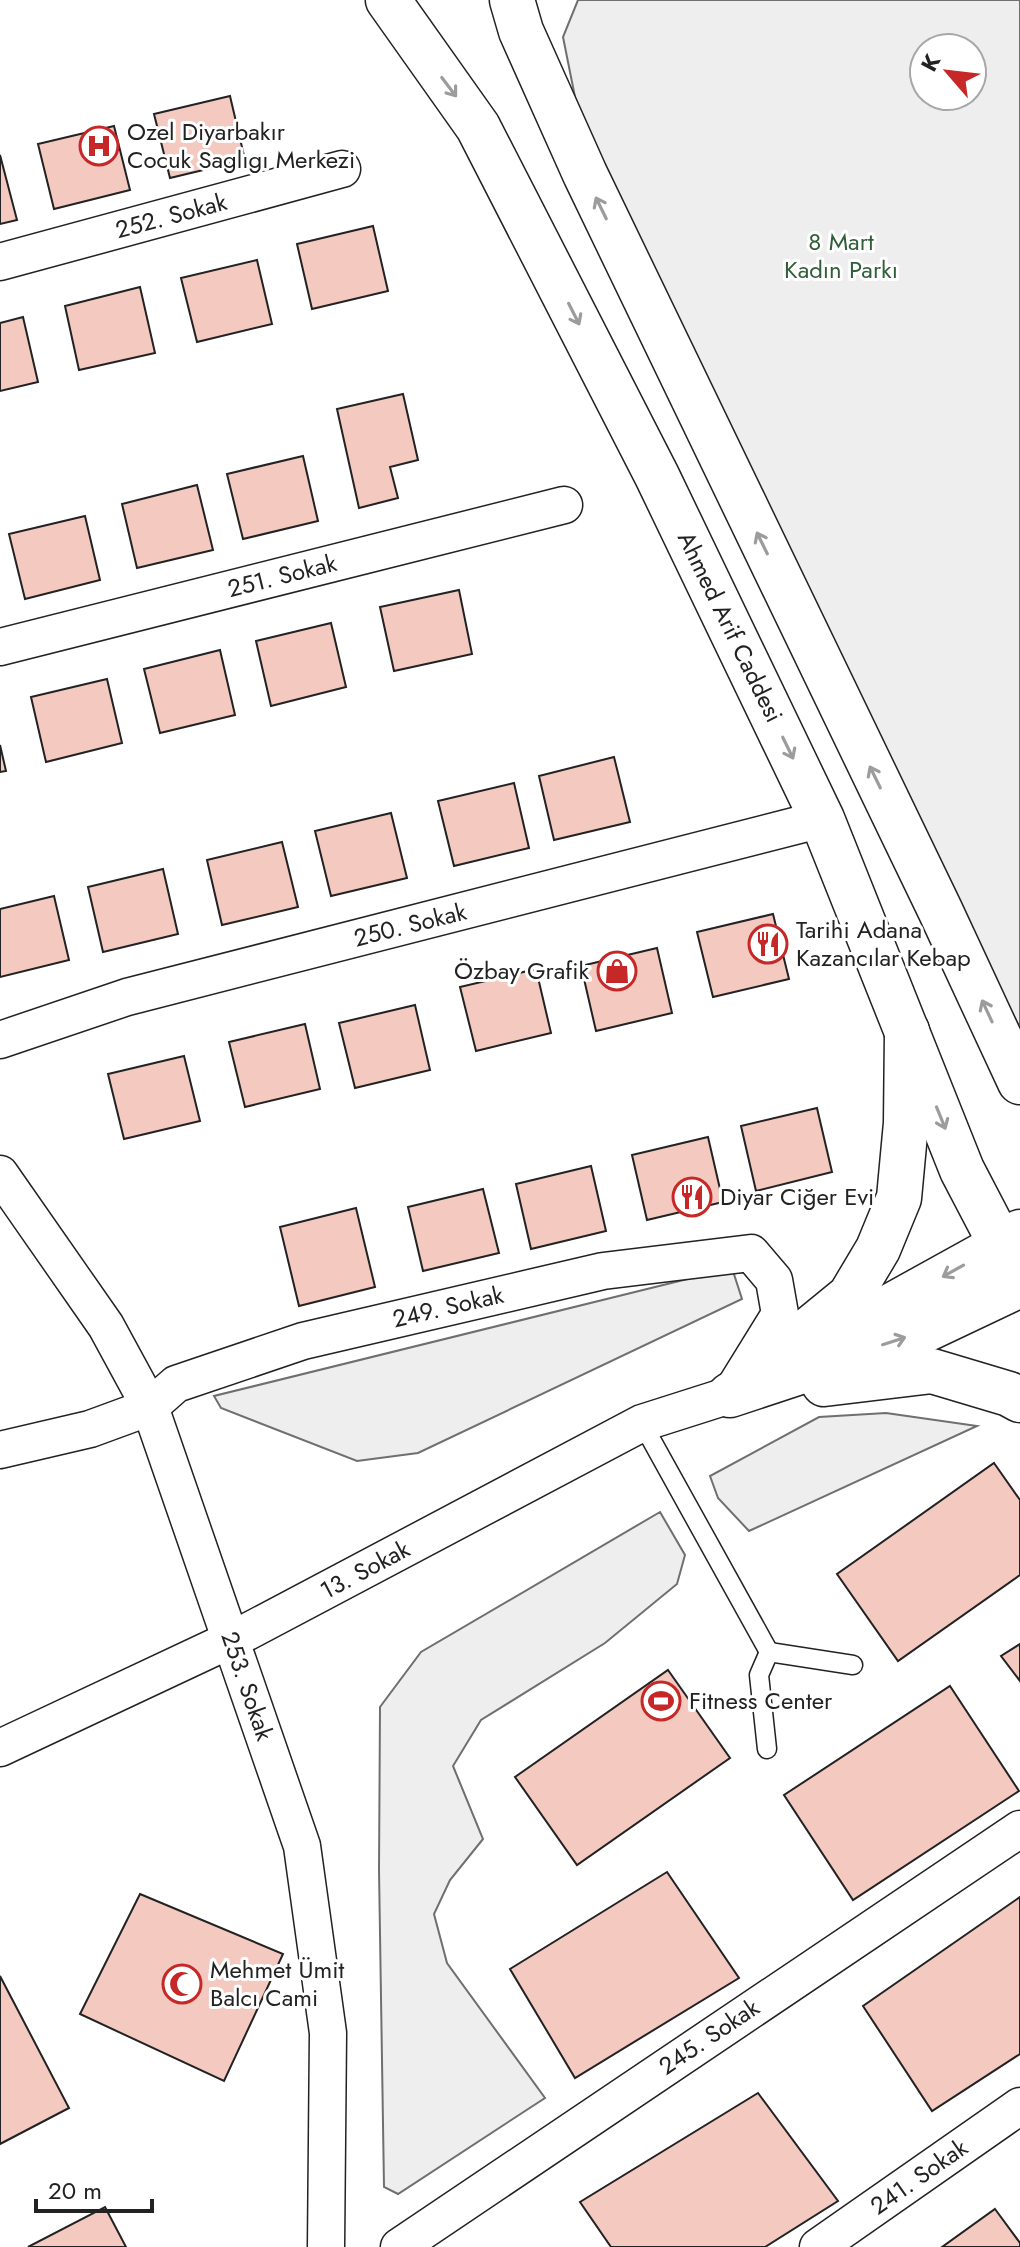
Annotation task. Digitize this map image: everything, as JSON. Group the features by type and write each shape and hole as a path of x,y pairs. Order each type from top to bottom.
{"main road":[{"path":"377,0 420,48"},
{"name":"Ahmed Arif Caddesi","path":"388,0 478,127 657,476 822,819 962,1170 1015,1261"},
{"path":"521,10 585,174 1020,1082"},
{"path":"730,1395 850,1296 878,1249 899,1198 906,1123 907,1031"},
{"path":"730,1395 1015,1261"},
{"path":"730,1395 932,1371 1020,1400"}],"street":[{"name":"252. Sokak","path":"0,262 342,169"},
{"name":"251. Sokak","path":"0,647 564,505"},
{"name":"250. Sokak","path":"0,1040 127,997 822,819"},
{"name":"253. Sokak","path":"0,1174 106,1326 150,1407 302,1846 328,2033 326,2247"},
{"name":"249. Sokak","path":"0,1450 90,1429 150,1407 176,1384 303,1341 603,1271 751,1253 774,1280 780,1314 730,1395"},
{"name":"13. Sokak","path":"0,1748 232,1640 642,1423 730,1395"},
{"name":"245. Sokak","path":"399,2247 1020,1829"},
{"name":"241. Sokak","path":"818,2247 1020,2106"}],"lane":[{"path":"642,1423 769,1652"},
{"path":"769,1652 853,1665"},
{"path":"767,1749 759,1675 769,1652"}],"green space":[{"name":"8 Mart Kadın Parkı","path":"578,0 1020,0 1020,1028 834,668 580,122 563,37"},
{"path":"732,1268 742,1299 418,1453 357,1461 221,1408 214,1396"},
{"path":"886,1413 977,1426 749,1531 718,1498 710,1476 819,1417"},
{"path":"660,1512 685,1555 677,1584 605,1643 481,1720 453,1766 483,1839 450,1880 434,1914 447,1963 545,2098 398,2194 384,2187 380,1707 421,1652"}],"building":[{"path":"230,96 245,160 170,178 154,114"},
{"path":"114,126 130,190 54,209 38,144"},
{"path":"0,155 17,220 0,224"},
{"path":"373,226 388,291 312,309 297,244"},
{"path":"257,260 272,324 197,342 181,278"},
{"path":"140,287 155,353 79,370 65,306"},
{"path":"23,317 38,382 0,391 0,323"},
{"path":"403,394 418,460 390,467 398,498 359,508 337,409"},
{"path":"303,456 318,521 243,539 227,474"},
{"path":"197,485 213,550 137,568 122,504"},
{"path":"85,516 100,580 25,599 9,534"},
{"path":"459,590 472,654 394,671 380,607"},
{"path":"331,623 346,687 271,706 256,641"},
{"path":"220,650 235,715 160,733 144,669"},
{"path":"107,679 122,743 46,762 31,697"},
{"path":"0,745 6,771 0,772"},
{"path":"614,757 630,822 554,840 539,776"},
{"path":"514,783 529,848 454,866 438,801"},
{"path":"391,813 407,878 331,896 315,831"},
{"path":"282,842 298,907 222,925 207,860"},
{"path":"163,869 178,934 103,952 88,887"},
{"path":"54,896 69,960 0,977 0,909"},
{"path":"773,914 789,979 713,997 697,932"},
{"path":"657,948 672,1013 596,1031 581,966"},
{"path":"536,969 551,1033 476,1051 460,987"},
{"path":"415,1005 430,1070 355,1088 339,1023"},
{"path":"305,1024 320,1089 245,1107 229,1042"},
{"path":"184,1056 200,1121 124,1139 108,1074"},
{"path":"817,1108 832,1172 756,1191 741,1126"},
{"path":"708,1137 723,1202 647,1220 632,1155"},
{"path":"591,1166 606,1231 531,1249 516,1184"},
{"path":"483,1189 499,1253 423,1271 408,1207"},
{"path":"356,1208 375,1287 299,1306 280,1227"},
{"path":"994,1463 1020,1500 1020,1575 898,1661 837,1574"},
{"path":"1020,1644 1020,1681 1001,1656"},
{"path":"668,1670 730,1758 577,1865 515,1777"},
{"path":"950,1686 1019,1791 853,1900 784,1795"},
{"path":"667,1872 739,1978 575,2078 510,1969"},
{"name":"Mehmet Ümit Balcı Cami","path":"140,1894 283,1954 224,2081 80,2014"},
{"path":"1020,1897 1020,2054 932,2111 863,2006"},
{"path":"0,1976 69,2108 0,2144"},
{"path":"758,2093 838,2201 765,2247 611,2247 580,2202"},
{"path":"105,2207 126,2247 28,2247"},
{"path":"995,2209 1020,2247 942,2247"}],"place":[{"name":"Ozel Diyarbakır Cocuk Saglıgı Merkezi","path":"99,146"},
{"name":"Tarihi Adana Kazancılar Kebap","path":"768,944"},
{"name":"Özbay Grafik","path":"617,971"},
{"name":"Diyar Ciğer Evi","path":"692,1197"},
{"name":"Fitness Center","path":"661,1701"},
{"name":"Mehmet Ümit Balcı Cami","path":"182,1984"}]}
